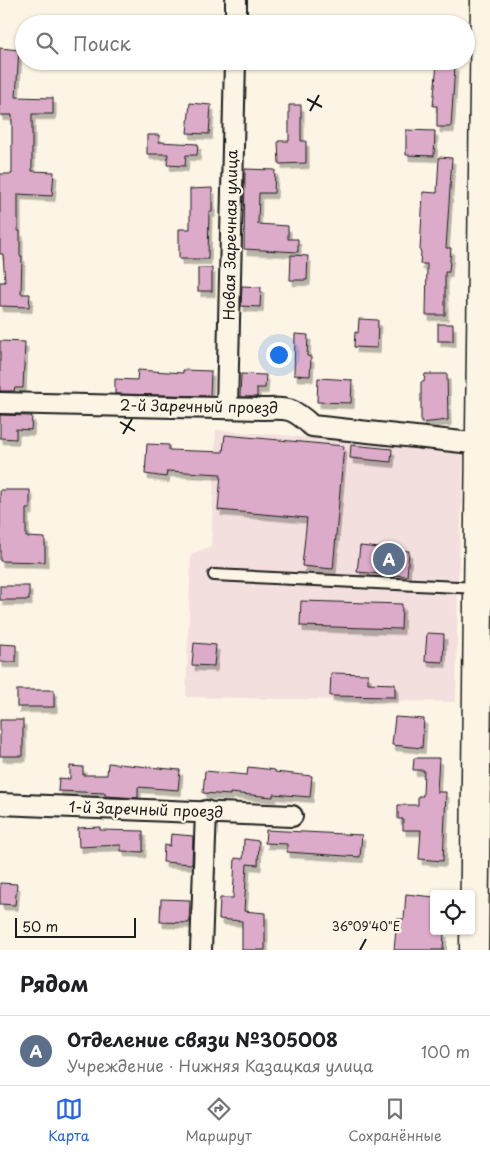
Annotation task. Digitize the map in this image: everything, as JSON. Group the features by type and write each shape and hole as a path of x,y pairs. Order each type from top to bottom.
{"street":[{"path":"236,0 236,15"},
{"path":"474,950 486,0"},
{"name":"Новая Заречная улица","path":"227,408 235,70"},
{"name":"2-й Заречный проезд","path":"0,403 285,408 299,413 312,426 481,444"},
{"name":"1-й Заречный проезд","path":"0,804 292,816"},
{"path":"201,950 206,812"}],"lane":[{"path":"214,575 479,588"}],"shaded area":[{"path":"216,430 464,450 458,581 456,702 186,697 191,554 211,546"}],"building":[{"path":"0,48 15,50 15,70 18,70 16,97 53,98 53,114 32,114 32,171 54,172 52,196 18,194 18,231 20,231 20,256 22,256 21,294 30,294 29,307 0,306 0,282 5,282 3,254 0,254 0,174 12,174 12,115 0,115"},
{"path":"436,70 455,70 451,127 437,127 437,106 433,106"},
{"path":"190,103 211,105 209,134 187,133"},
{"path":"289,105 301,105 301,141 306,141 306,163 279,164 278,141 289,141"},
{"path":"406,130 435,131 434,156 406,155"},
{"path":"147,135 159,135 159,142 198,144 197,155 186,155 185,166 167,165 168,154 147,154"},
{"path":"439,157 452,158 446,248 451,248 449,272 445,272 445,315 426,315 427,264 420,264 423,192 437,193"},
{"path":"245,169 275,170 274,193 259,193 258,224 288,226 288,239 298,239 298,252 244,249"},
{"path":"212,188 212,212 209,212 208,259 179,259 179,229 190,229 190,189"},
{"path":"291,255 308,256 307,280 290,280"},
{"path":"198,268 212,268 212,291 198,291"},
{"path":"242,286 261,287 260,307 241,306"},
{"path":"359,319 378,320 377,348 354,347 355,332 358,333"},
{"path":"438,324 453,324 453,341 438,341"},
{"path":"295,334 308,335 307,356 311,357 310,376 294,375"},
{"path":"0,341 25,342 23,388 15,388 14,391 0,391"},
{"path":"138,370 183,373 183,370 211,371 210,396 115,394 115,379 137,380"},
{"path":"241,374 266,375 265,388 257,388 257,397 240,397"},
{"path":"425,374 447,374 448,420 421,423 421,382 424,382"},
{"path":"318,378 352,380 351,403 317,402"},
{"path":"0,415 32,416 31,430 16,429 16,439 0,438"},
{"path":"225,435 344,446 333,569 302,566 307,518 218,510 221,474 167,471 166,477 145,474 147,444 169,445 169,450 223,452"},
{"path":"351,445 392,449 391,462 350,458"},
{"path":"0,490 30,490 30,509 26,509 26,537 45,538 45,562 0,561"},
{"path":"360,546 409,551 407,576 357,572"},
{"path":"0,586 29,586 29,600 0,600"},
{"path":"301,601 402,604 401,629 300,626"},
{"path":"427,633 444,634 443,662 425,661"},
{"path":"194,643 216,645 214,666 192,665"},
{"path":"0,644 16,645 16,662 0,662"},
{"path":"331,673 368,674 368,683 395,684 395,697 330,696"},
{"path":"17,690 54,690 54,707 17,707"},
{"path":"395,717 424,719 422,748 392,745"},
{"path":"0,720 23,720 23,756 0,756"},
{"path":"414,758 439,758 437,792 446,792 443,861 419,859 421,830 403,830 403,819 398,819 398,805 418,805 418,796 423,796 424,770 413,770"},
{"path":"108,763 180,770 178,790 138,787 138,798 105,796 105,793 58,791 59,778 70,779 70,766 83,767 83,775 107,775"},
{"path":"248,767 312,776 310,797 273,794 273,797 230,793 230,795 203,793 205,771 247,775"},
{"path":"100,827 100,830 143,831 143,852 121,851 121,845 79,847 78,828"},
{"path":"266,830 362,835 360,857 287,852 287,844 265,843"},
{"path":"171,834 193,836 192,864 163,862 164,845 170,846"},
{"path":"244,839 259,841 258,865 247,864 244,911 265,913 265,950 242,950 242,921 219,919 220,898 233,898 235,858 243,859"},
{"path":"0,883 17,884 15,905 0,904"},
{"path":"406,894 430,897 430,935 444,935 443,950 394,950 397,919 404,919"},
{"path":"161,899 190,900 189,923 160,922"}],"place":[{"name":"Отделение связи №305008","path":"389,559"}]}
